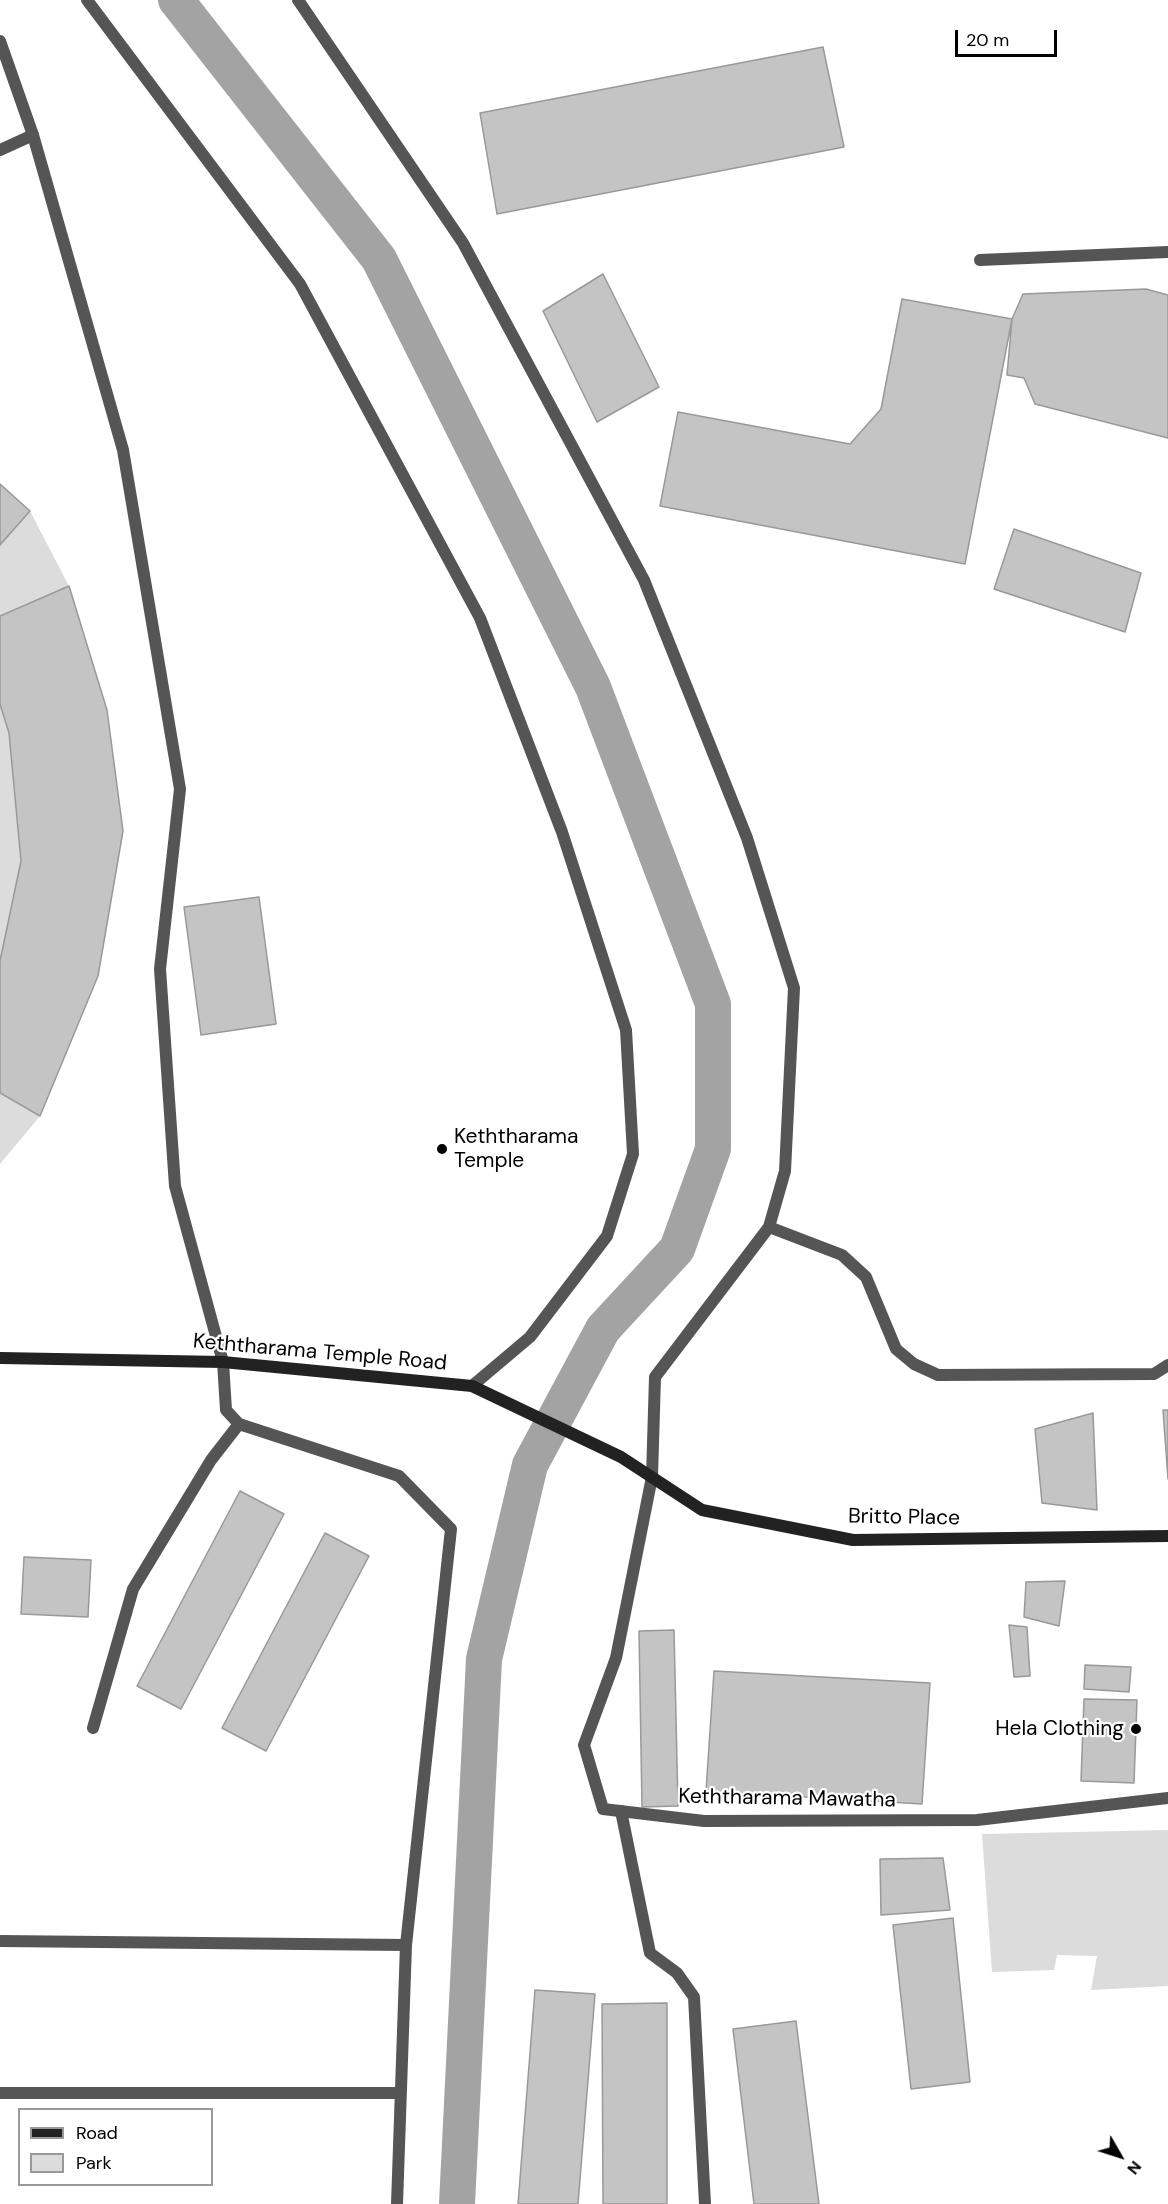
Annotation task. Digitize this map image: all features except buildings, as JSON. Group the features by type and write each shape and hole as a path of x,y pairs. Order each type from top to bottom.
{"street":[{"path":"87,0 300,284 480,618 562,832 626,1030 633,1154 607,1236 530,1337 472,1386"},
{"path":"298,0 462,243 644,580 747,838 794,988 785,1171 769,1227 655,1377 652,1477"},
{"path":"0,41 33,135 123,450 180,789 160,969 175,1186 223,1362 226,1410 238,1424 399,1476 450,1529 406,1945 399,2093 397,2204"},
{"path":"0,150 33,135"},
{"path":"980,260 1168,252"},
{"path":"769,1227 843,1255 866,1277 896,1349 914,1364 938,1375 1154,1374 1168,1365"},
{"name":"Keththarama Temple Road","path":"0,1358 223,1362 472,1386 621,1457"},
{"path":"93,1728 133,1589 211,1460 238,1424"},
{"name":"Britto Place","path":"621,1457 702,1510 853,1540 1168,1536"},
{"name":"Keththarama Mawatha","path":"652,1477 616,1658 584,1745 603,1809 704,1821 977,1820 1168,1798"},
{"path":"621,1811 651,1953 677,1973 694,1997 705,2204"},
{"path":"0,1941 406,1945"},
{"path":"0,2093 399,2093"}],"green space":[{"path":"0,484 30,511 69,586 123,831 98,976 40,1116 0,1164"},
{"path":"1168,1830 1168,1986 1091,1990 1097,1956 1057,1955 1054,1970 992,1972 982,1834"}],"waterway":[{"path":"176,0 379,259 593,687 713,1004 713,1149 677,1249 603,1329 530,1465 484,1659 457,2204"}],"place":[{"name":"Keththarama Temple","path":"442,1149"},
{"name":"Hela Clothing","path":"1136,1729"}]}
